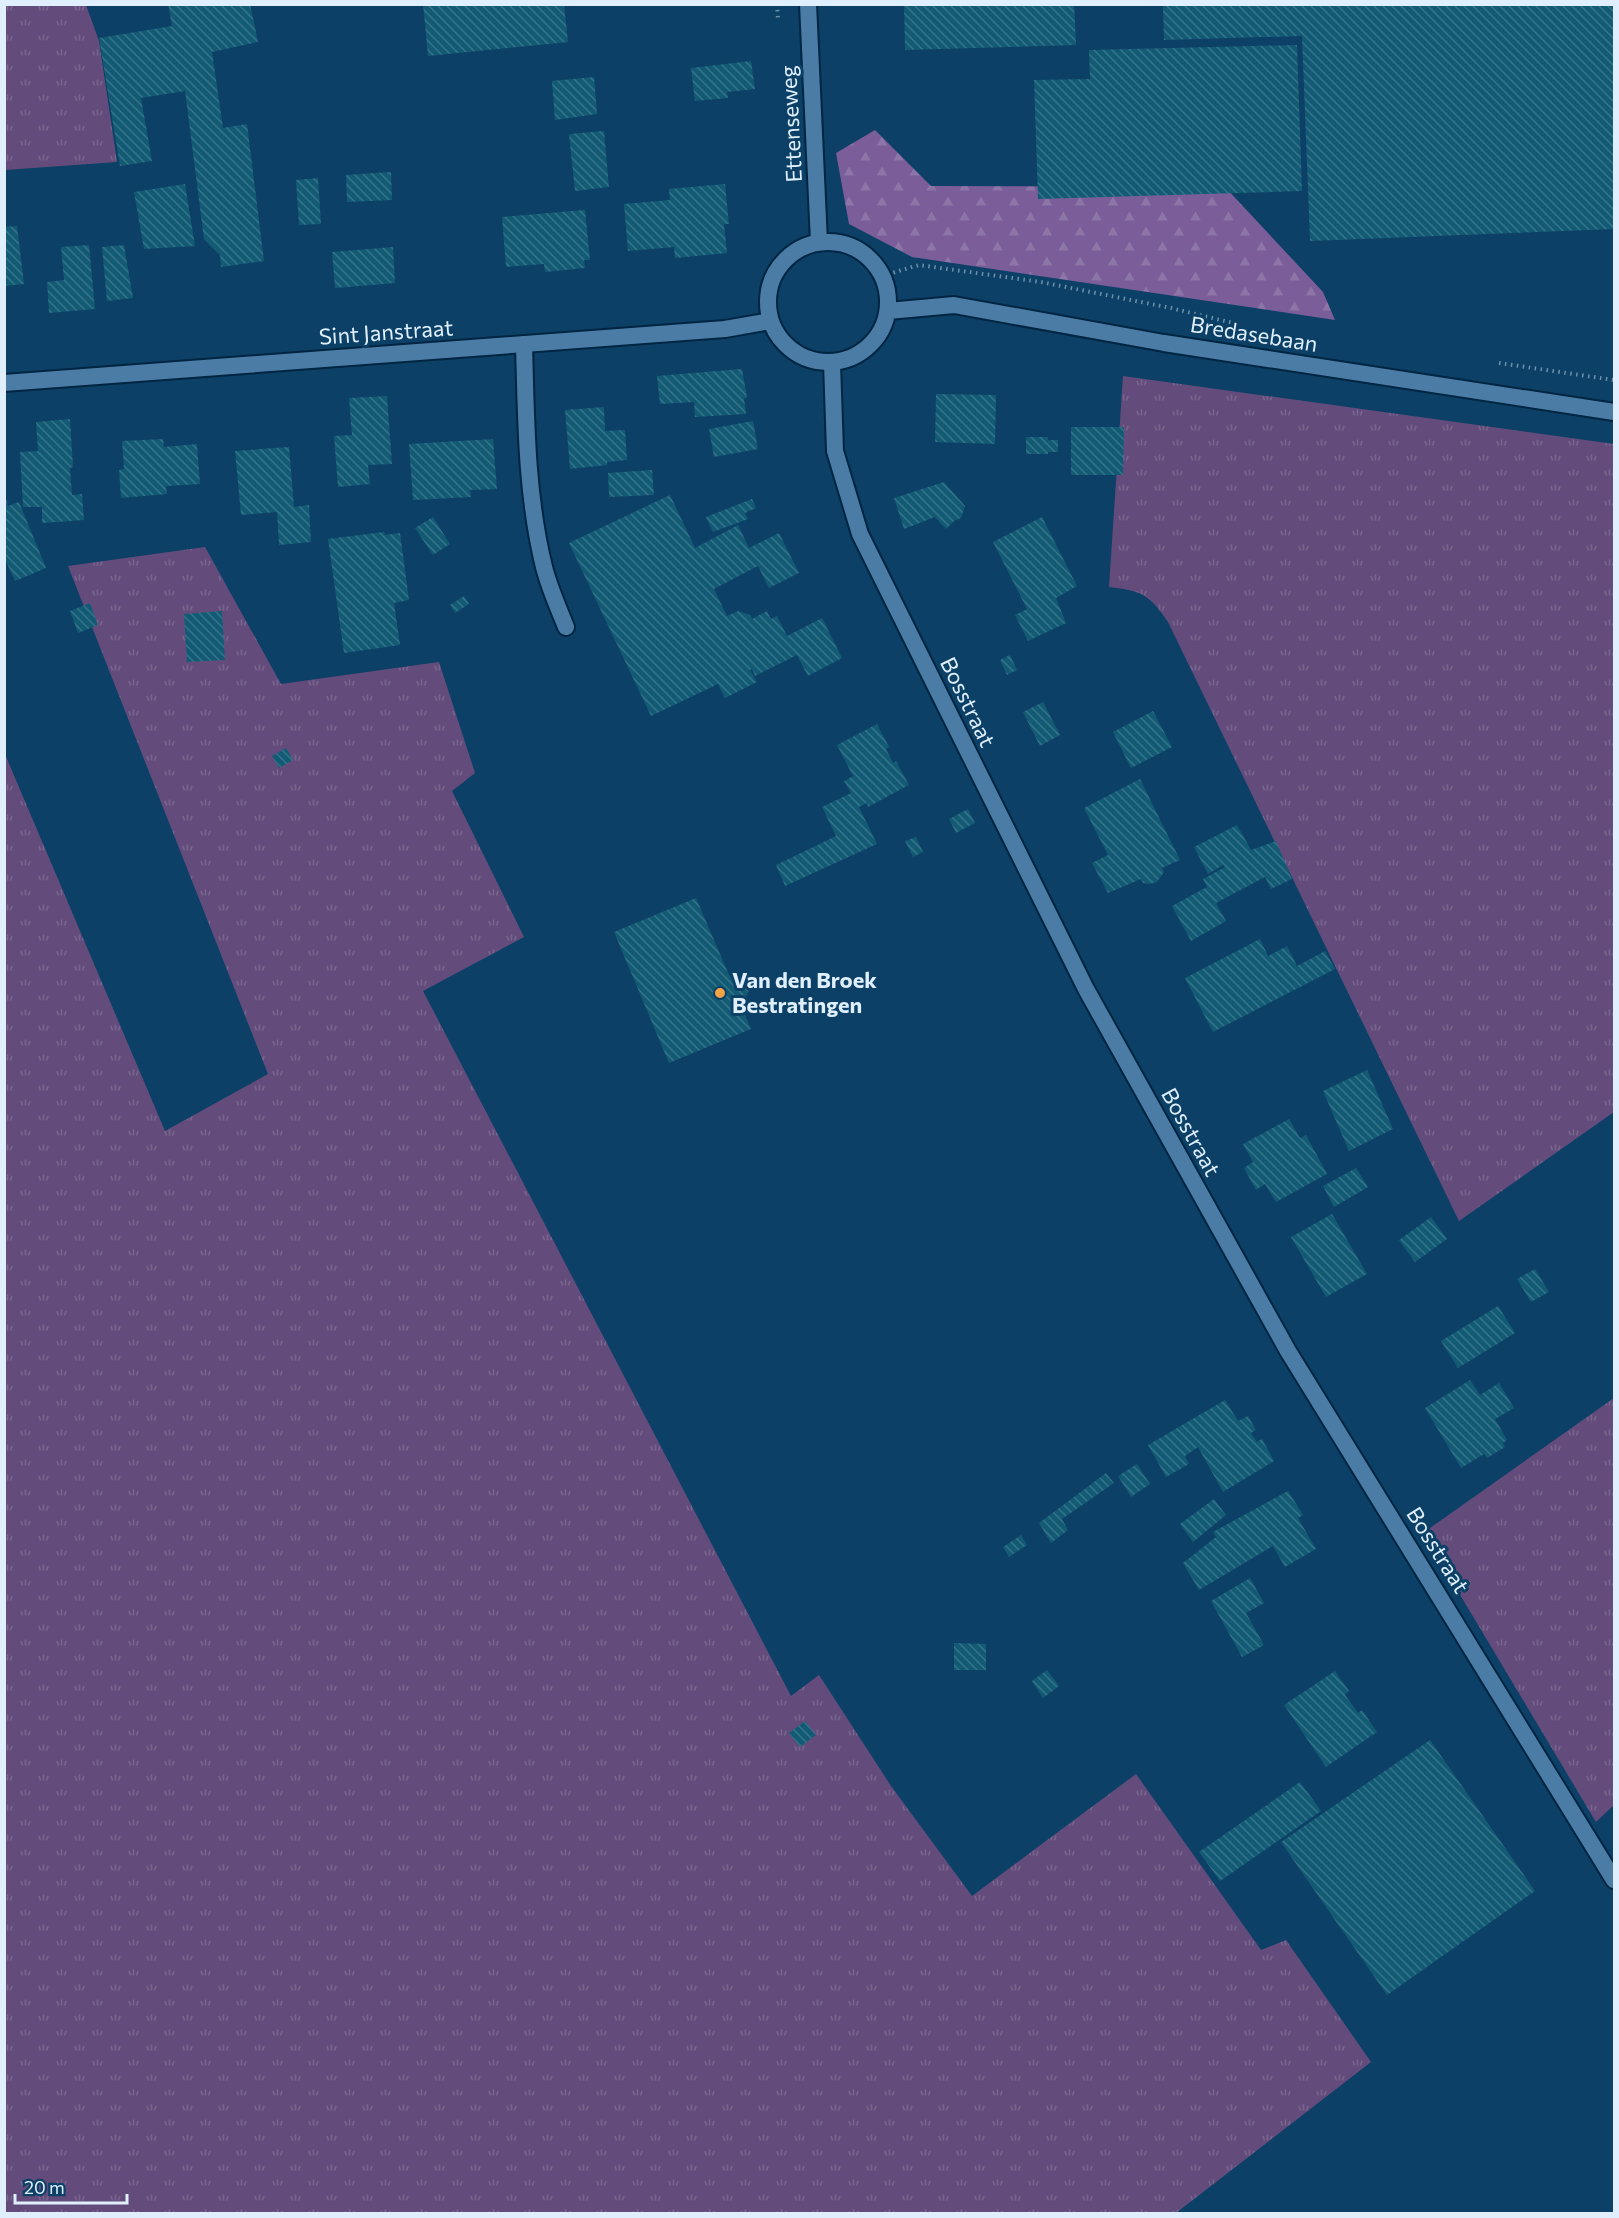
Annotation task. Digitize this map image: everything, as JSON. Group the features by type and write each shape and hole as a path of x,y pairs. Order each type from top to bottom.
{"street":[{"name":"Ettenseweg","path":"808,4 819,242"},
{"path":"819,242 844,244 867,256 882,276 888,293 888,311 878,336 858,354 832,363 806,359 784,344 770,321 767,297 775,273 791,254 804,247 819,242"},
{"name":"Bredasebaan","path":"888,311 954,305 1176,345 1614,412"},
{"name":"Sint Janstraat","path":"4,382 725,329 770,321"},
{"path":"524,344 527,454 534,519 545,568 566,627"},
{"name":"Bosstraat","path":"832,363 835,451 860,534 1086,989 1288,1351 1614,1880"}],"path":[{"name":"Bredasebaan","path":"882,276 919,265 1041,282 1171,308"}],"green space":[{"path":"5,4 86,5 99,41 117,162 5,170"},
{"path":"875,130 931,186 1225,187 1323,292 1335,320 912,257 849,224 836,153"},
{"path":"1123,376 1614,444 1614,1112 1459,1221 1168,622 1155,605 1144,596 1137,592 1109,587"},
{"path":"205,547 281,684 439,662 475,773 452,791 524,937 423,991 791,1696 819,1675 891,1786 972,1896 1136,1774 1261,1950 1286,1940 1371,2062 1176,2213 5,2213 4,752 165,1131 268,1074 68,566"},
{"path":"1614,1398 1614,1805 1596,1822 1423,1533"}],"building":[{"path":"168,4 250,4 258,42 212,52 223,128 247,124 264,261 221,267 220,255 204,239 185,91 141,98 152,161 120,166 99,38 172,26"},
{"path":"423,4 564,4 568,42 428,56"},
{"path":"904,4 1074,4 1076,45 905,50"},
{"path":"1163,4 1614,4 1614,229 1310,241 1302,36 1164,40"},
{"path":"1297,45 1302,191 1038,199 1034,80 1090,79 1089,50"},
{"path":"751,61 755,89 727,92 728,98 695,101 691,68"},
{"path":"594,77 597,114 555,120 552,81"},
{"path":"604,131 609,187 575,191 569,134"},
{"path":"391,172 392,200 347,202 346,175"},
{"path":"318,178 321,224 299,225 296,180"},
{"path":"185,184 195,246 144,249 134,192"},
{"path":"725,184 729,224 724,224 727,253 675,258 674,247 628,251 624,204 670,200 669,189"},
{"path":"585,210 590,260 584,260 585,268 545,272 544,264 506,267 502,217"},
{"path":"17,226 24,284 4,286 4,227"},
{"path":"89,245 95,309 49,313 47,282 64,280 61,247"},
{"path":"124,245 133,298 107,301 102,247"},
{"path":"393,247 395,283 335,288 332,252"},
{"path":"742,369 747,398 744,398 746,414 695,417 694,402 660,404 657,376"},
{"path":"936,394 996,395 995,444 935,442"},
{"path":"387,396 392,464 368,465 370,484 338,487 334,436 352,435 349,398"},
{"path":"604,407 605,431 625,430 627,460 607,462 607,465 570,469 565,410"},
{"path":"70,419 72,495 82,494 84,520 42,523 42,507 23,507 20,452 38,451 36,422"},
{"path":"753,421 758,449 714,457 709,429"},
{"path":"1071,427 1124,427 1123,475 1071,475"},
{"path":"1026,437 1048,437 1048,440 1058,440 1058,452 1026,454"},
{"path":"163,439 164,447 197,444 200,484 166,486 167,494 121,498 119,470 124,469 122,441"},
{"path":"493,439 497,489 470,490 471,497 413,500 409,444"},
{"path":"289,447 294,507 309,505 311,542 279,545 277,512 241,515 235,451"},
{"path":"652,470 654,495 609,497 608,473"},
{"path":"944,482 965,506 961,518 946,529 935,517 904,529 894,498"},
{"path":"4,490 8,506 19,502 46,568 15,581 4,557"},
{"path":"670,495 695,548 738,525 749,548 779,533 799,573 769,588 758,566 714,589 727,616 738,611 750,615 752,619 767,611 771,619 777,616 787,636 822,618 842,658 808,676 797,655 755,676 752,669 750,670 757,682 725,698 718,684 651,716 569,543"},
{"path":"752,499 756,508 745,513 748,519 713,532 706,517"},
{"path":"433,517 450,544 433,555 415,528"},
{"path":"1042,517 1077,586 1056,598 1066,623 1028,641 1015,615 1027,609 993,542"},
{"path":"384,532 385,535 400,533 409,600 394,603 400,645 344,653 328,539"},
{"path":"464,596 469,604 455,613 450,605"},
{"path":"90,603 98,625 78,633 70,611"},
{"path":"222,611 225,660 187,662 184,614"},
{"path":"1010,655 1017,670 1007,675 1000,660"},
{"path":"1043,702 1060,735 1040,746 1023,712"},
{"path":"1153,711 1172,747 1131,768 1113,732"},
{"path":"877,724 889,747 886,749 893,763 896,761 909,785 868,807 867,803 859,807 877,844 785,886 776,865 836,836 822,807 851,793 844,781 853,776 837,745"},
{"path":"286,748 293,760 279,768 272,756"},
{"path":"1140,779 1180,860 1162,868 1164,872 1157,882 1143,883 1141,879 1108,893 1092,863 1108,855 1084,808"},
{"path":"968,809 975,823 956,833 949,819"},
{"path":"1237,825 1251,850 1276,841 1292,879 1271,889 1265,877 1216,903 1226,921 1191,941 1172,906 1207,887 1203,879 1225,867 1223,865 1208,874 1194,847"},
{"path":"916,837 923,852 913,857 905,841"},
{"path":"696,898 729,975 735,974 744,978 749,990 740,1004 751,1029 669,1063 614,932"},
{"path":"1260,939 1268,956 1287,946 1297,966 1325,951 1335,969 1213,1032 1185,978"},
{"path":"1367,1070 1393,1129 1349,1151 1323,1091"},
{"path":"1289,1119 1300,1138 1306,1135 1327,1174 1276,1202 1265,1184 1256,1190 1244,1168 1253,1162 1243,1144"},
{"path":"1356,1168 1368,1187 1334,1207 1323,1186"},
{"path":"1332,1214 1367,1274 1326,1297 1291,1237"},
{"path":"1431,1217 1447,1239 1415,1262 1399,1240"},
{"path":"1535,1269 1549,1292 1531,1302 1517,1279"},
{"path":"1498,1306 1515,1333 1458,1368 1441,1341"},
{"path":"1470,1380 1480,1395 1499,1383 1514,1408 1495,1419 1507,1440 1503,1443 1505,1447 1487,1458 1484,1454 1461,1468 1425,1408"},
{"path":"1225,1400 1238,1421 1248,1416 1256,1430 1251,1433 1257,1442 1262,1439 1274,1461 1223,1492 1198,1447 1185,1456 1189,1464 1166,1477 1148,1445"},
{"path":"1137,1464 1150,1484 1131,1497 1118,1476"},
{"path":"1106,1473 1114,1483 1062,1519 1068,1530 1051,1543 1039,1523"},
{"path":"1288,1491 1303,1515 1298,1518 1316,1549 1285,1567 1273,1546 1199,1590 1183,1563 1216,1537 1213,1532"},
{"path":"1214,1499 1226,1515 1193,1542 1180,1524"},
{"path":"1021,1535 1027,1545 1009,1557 1003,1547"},
{"path":"1250,1578 1264,1603 1246,1613 1264,1645 1242,1657 1211,1601"},
{"path":"954,1643 986,1644 986,1670 954,1670"},
{"path":"1047,1670 1059,1686 1043,1698 1032,1681"},
{"path":"1335,1671 1349,1691 1345,1695 1358,1713 1362,1710 1377,1732 1326,1767 1284,1705"},
{"path":"805,1721 816,1735 800,1747 789,1733"},
{"path":"1430,1740 1535,1891 1387,1995 1281,1842"},
{"path":"1300,1782 1321,1811 1220,1881 1199,1852"}],"place":[{"name":"Van den Broek Bestratingen","path":"720,993"}]}
